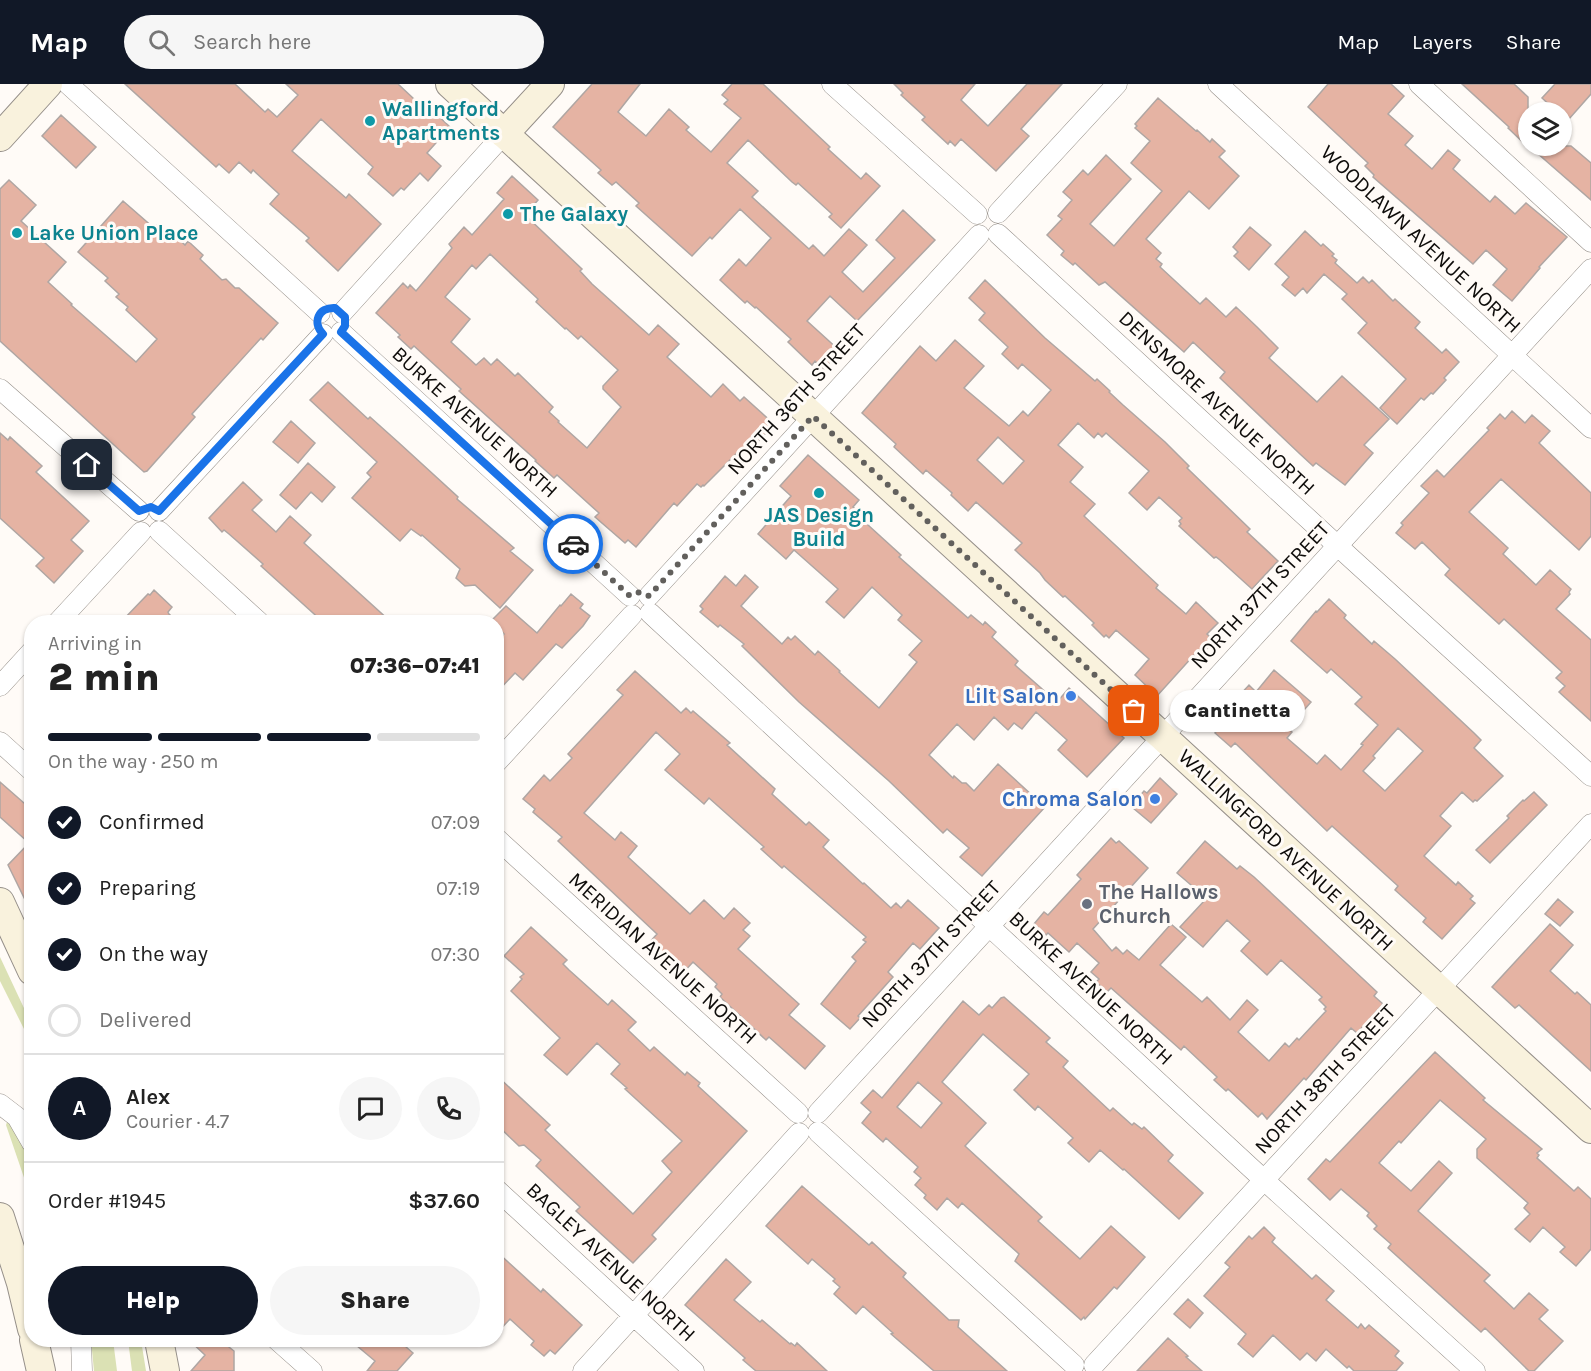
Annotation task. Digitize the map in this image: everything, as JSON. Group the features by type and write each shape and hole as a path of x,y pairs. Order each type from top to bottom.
{"street":[{"path":"0,137 48,84"},
{"path":"68,84 320,313"},
{"name":"WALLINGFORD AVENUE NORTH","path":"450,84 1591,1129"},
{"path":"342,313 550,84"},
{"path":"832,84 977,214"},
{"path":"998,213 1117,84"},
{"name":"WOODLAWN AVENUE NORTH","path":"1218,84 1591,428"},
{"path":"1419,84 1591,242"},
{"path":"987,209 998,213 1003,224 988,235 973,225 977,214 987,209"},
{"name":"NORTH 36TH STREET","path":"504,755 813,416 988,235"},
{"name":"DENSMORE AVENUE NORTH","path":"988,235 1591,776"},
{"name":"NORTH 37TH STREET","path":"583,1371 811,1126 988,927 1591,269"},
{"path":"159,511 346,321 342,313 330,308 320,313 317,323 318,328 332,333"},
{"name":"BURKE AVENUE NORTH","path":"332,333 640,605 988,927 1475,1371"},
{"path":"0,389 139,511"},
{"path":"65,615 150,532 163,520 159,511 151,507 139,511 135,521 150,532 251,615"},
{"path":"0,686 24,660"},
{"path":"0,742 24,764"},
{"name":"NORTH 38TH STREET","path":"1096,1368 1264,1180 1591,824"},
{"name":"MERIDIAN AVENUE NORTH","path":"504,845 798,1113 809,1109 811,1126"},
{"path":"0,902 24,954"},
{"path":"0,1104 17,1117 24,1129"},
{"path":"811,1126 1072,1368 1084,1360 1096,1368"},
{"name":"BAGLEY AVENUE NORTH","path":"504,1196 694,1371"},
{"path":"0,1217 24,1296"},
{"path":"36,1347 41,1371"},
{"path":"81,1347 82,1371"},
{"path":"160,1347 165,1371"},
{"path":"285,1347 312,1371"}],"green space":[{"path":"0,957 24,1008 24,1029 0,981"},
{"path":"7,1122 14,1125 24,1146 24,1178 6,1125"},
{"path":"92,1347 114,1347 117,1371 94,1371"},
{"path":"129,1347 142,1347 146,1371 132,1371"}],"building":[{"path":"125,84 235,84 265,112 268,109 277,117 298,95 286,84 398,84 430,114 433,111 450,127 427,153 441,166 428,181 420,173 404,190 401,188 393,196 368,174 373,167 321,119 292,151 346,198 349,194 381,224 338,271 306,241 309,238 270,204 279,194 253,170 251,173 239,162 229,173 219,164 216,167"},
{"path":"592,84 640,84 618,112 646,136 669,109 689,127 686,130 711,152 741,118 724,104 728,100 722,95 732,84 763,84 861,179 866,173 880,186 841,228 829,217 832,214 798,183 796,185 792,182 748,140 727,163 758,191 752,197 809,249 813,245 824,256 849,229 867,245 842,272 863,292 895,258 876,240 903,210 935,240 857,321 830,296 807,321 840,351 824,369 815,361 812,365 788,342 791,339 756,307 747,301 745,303 720,280 739,259 746,266 771,238 740,209 712,239 710,237 692,256 636,206 639,203 616,182 612,185 598,173 601,170 553,127"},
{"path":"894,84 975,84 961,100 988,126 1027,84 1062,84 1021,129 1029,136 996,171 961,139 955,146 950,141 948,144 922,120 925,117 901,95 903,93"},
{"path":"1328,84 1391,84 1404,96 1388,114 1413,136 1405,145 1432,169 1448,150 1460,160 1453,169 1490,202 1495,196 1515,214 1526,203 1567,237 1512,301 1493,285 1507,269 1486,250 1473,264 1373,177 1374,175 1365,166 1368,163 1308,107"},
{"path":"1462,84 1514,84 1528,97 1528,102 1518,102 1518,138"},
{"path":"1555,84 1591,84 1591,94 1572,116 1572,102 1546,102 1542,98"},
{"path":"1158,98 1196,131 1210,142 1212,139 1225,151 1219,157 1239,176 1209,209 1189,191 1146,239 1161,253 1156,259 1162,264 1160,267 1200,304 1206,298 1226,317 1236,307 1257,327 1278,348 1269,358 1317,402 1342,376 1389,419 1364,445 1373,453 1345,485 1316,463 1313,466 1300,454 1220,378 1225,372 1193,342 1184,352 1105,282 1099,285 1075,263 1073,265 1061,255 1064,251 1047,235 1062,219 1058,216 1072,200 1063,192 1083,170 1088,175 1106,155 1131,179 1090,224 1114,246 1162,191 1131,163 1150,141 1135,128 1137,126 1135,124"},
{"path":"61,115 96,147 76,168 42,136"},
{"path":"1572,147 1591,163 1591,200 1540,156 1572,156"},
{"path":"512,176 538,200 525,215 582,269 580,271 592,284 649,335 658,325 679,344 667,357 711,397 723,384 740,401 744,397 774,424 747,454 741,449 704,486 697,484 677,506 674,503 636,547 628,540 625,543 595,517 599,513 557,475 554,478 535,461 414,346 411,349 398,337 400,335 376,313 403,283 408,288 410,285 416,291 452,248 449,244 464,227 472,235 504,199 497,193","holes":["490,254 538,299 536,302 565,329 578,339 581,336 618,370 603,386 603,389 621,407 587,448 558,422 549,412 553,407 518,373 515,376 497,359 491,365 484,358 476,365 451,342 470,319 445,297 472,265 476,269"]},
{"path":"9,180 36,205 21,221 66,262 48,282 136,362 157,339 126,310 128,307 116,297 119,294 105,281 108,278 78,252 123,201 154,228 157,225 170,237 174,234 185,245 188,241 203,255 200,259 222,280 226,279 235,288 239,288 278,323 263,340 261,338 192,414 195,417 147,471 144,472 0,341 0,189"},
{"path":"1250,227 1271,245 1249,270 1234,256 1238,252 1233,247"},
{"path":"1305,231 1321,246 1323,244 1334,254 1332,256 1337,260 1335,263 1357,283 1363,277 1369,283 1372,280 1393,301 1395,299 1420,322 1415,328 1442,353 1446,349 1459,362 1433,394 1431,393 1424,400 1421,398 1397,424 1380,408 1406,379 1358,333 1367,323 1342,299 1347,294 1324,274 1307,293 1303,288 1295,296 1282,285 1289,277 1275,264"},
{"path":"985,280 1045,338 1095,381 1097,379 1165,442 1189,466 1187,468 1250,529 1247,532 1278,561 1252,589 1179,526 1182,518 1159,497 1147,510 1129,493 1149,471 1106,433 1102,437 1098,433 1094,438 1078,423 1058,445 1083,467 1070,482 1095,504 1084,516 1158,585 1156,588 1186,614 1196,602 1218,623 1207,634 1214,641 1198,658 1194,655 1157,696 1135,675 1149,659 1116,630 1109,638 1106,635 1104,637 1092,625 1094,623 1065,596 1063,597 1015,550 1022,543 976,502 968,511 926,470 923,474 894,447 896,444 862,413 920,346 936,361 955,340 984,366 964,388 1009,426 1023,411 1028,416 1051,390 1022,364 1018,369 1002,354 1008,347 979,320 985,313 969,298","holes":["998,437 1024,461 1003,484 977,460"]},
{"path":"328,382 368,419 370,417 458,497 457,499 514,548 510,551 533,570 500,608 475,585 465,586 456,578 460,569 422,535 411,529 400,541 352,498 371,477 367,473 377,462 310,400"},
{"path":"1512,411 1525,423 1532,415 1550,431 1539,443 1591,493 1591,536 1579,550 1501,479 1469,512 1508,548 1503,554 1536,585 1550,570 1571,589 1570,594 1556,609 1591,640 1591,721 1559,692 1565,686 1556,678 1562,672 1504,619 1499,624 1445,575 1450,569 1422,542 1415,549 1396,533 1403,525 1401,523 1429,493 1421,486 1437,470 1444,477 1489,430 1487,428 1500,414 1505,419"},
{"path":"291,421 315,443 298,463 273,442"},
{"path":"0,433 8,440 10,437 42,466 36,472 89,521 71,540 83,551 54,583 36,566 44,558 0,518"},
{"path":"808,455 859,500 853,507 870,524 868,525 901,555 899,557 968,618 971,615 983,625 985,622 996,632 992,637 1018,661 1015,665 1057,702 1069,688 1124,738 1087,777 1058,750 1067,740 1036,712 1022,729 1014,723 1008,730 994,717 974,740 957,724 929,755 953,778 954,776 962,783 966,783 974,791 998,764 1045,807 982,876 960,857 969,848 947,829 943,833 889,781 799,702 742,646 744,644 700,612 703,609 700,606 725,576 736,586 745,575 758,587 741,606 782,644 788,637 791,640 795,636 815,655 818,651 879,708 917,662 909,655 922,641 898,620 902,615 872,587 844,618 826,602 838,589 794,550 786,559 758,534 791,496 780,486"},
{"path":"308,463 335,487 322,502 311,492 296,509 280,495"},
{"path":"243,482 262,500 252,510 276,532 290,516 311,535 304,543 383,615 315,615 261,566 263,564 224,530 222,532 209,518"},
{"path":"154,590 172,607 168,612 170,615 128,615 148,594 150,595"},
{"path":"571,594 583,604 580,608 590,616 562,648 556,644 523,680 515,673 504,685 504,615 497,615 506,606 537,633"},
{"path":"1329,599 1346,615 1344,618 1372,644 1374,641 1395,659 1481,740 1474,748 1503,776 1477,801 1473,802 1462,792 1440,816 1451,826 1424,856 1456,885 1458,882 1473,896 1470,899 1475,903 1442,939 1423,922 1426,918 1395,890 1398,886 1332,826 1327,831 1235,743 1231,747 1215,733 1219,728 1216,726 1229,712 1227,709 1249,685 1256,692 1274,670 1311,702 1288,728 1292,732 1287,738 1317,764 1325,755 1341,770 1363,745 1361,744 1378,725 1355,704 1362,697 1331,669 1327,673 1291,641","holes":["1398,728 1423,751 1385,791 1363,771"]},
{"path":"635,671 681,713 686,708 691,713 693,711 730,743 727,745 775,789 772,794 806,825 809,822 829,840 823,847 891,908 896,903 901,908 908,900 939,928 920,949 913,943 888,972 893,977 858,1016 860,1018 850,1029 821,1004 856,961 852,957 866,942 863,940 866,937 784,866 782,868 761,849 764,847 709,798 704,804 665,770 680,754 656,732 584,813 615,840 621,832 637,846 628,857 690,914 704,900 724,919 734,908 750,923 743,930 750,936 738,949 799,1004 789,1015 825,1046 805,1069 769,1037 766,1040 720,997 722,994 715,987 717,984 693,962 682,974 649,943 657,934 558,841 562,837 533,812 535,809 523,799 544,775 550,781 572,758 568,754 623,695 617,690"},
{"name":"Chroma Salon","path":"1160,778 1177,794 1151,823 1133,808 1135,806 1133,804"},
{"path":"0,782 24,803 24,839 0,817"},
{"path":"1534,792 1547,805 1490,863 1476,850 1509,818 1507,816 1523,800"},
{"path":"1111,838 1116,843 1119,841 1148,868 1093,929 1112,951 1116,947 1123,954 1127,950 1139,960 1171,924 1186,937 1160,965 1202,1002 1207,997 1230,1020 1247,1000 1258,1010 1238,1032 1269,1061 1285,1043 1289,1047 1297,1038 1299,1040 1326,1011 1324,1009 1326,1007 1319,1000 1322,997 1281,960 1267,975 1241,951 1250,941 1227,920 1203,947 1180,927 1205,900 1205,897 1177,873 1205,841 1237,869 1240,866 1254,877 1377,992 1374,996 1383,1004 1357,1033 1351,1028 1306,1080 1304,1078 1267,1119 1262,1113 1258,1117 1228,1089 1226,1091 1214,1080 1217,1077 1184,1046 1181,1050 1111,988 1107,992 1096,982 1099,979 1091,972 1099,963 1077,943 1069,952 1034,924 1044,912 1048,915 1081,879 1077,875"},
{"path":"24,848 24,898 8,865"},
{"path":"1558,899 1573,912 1560,926 1545,914"},
{"path":"1550,924 1573,945 1550,971 1591,1005 1591,1071 1519,1005 1515,1008 1492,987"},
{"path":"531,927 567,960 563,964 569,970 608,1005 612,1000 636,1022 628,1030 650,1051 654,1047 685,1075 687,1072 700,1083 698,1086 747,1131 652,1235 656,1239 633,1263 576,1211 580,1207 536,1166 541,1160 524,1145 519,1146 504,1132 504,1082 550,1125 545,1130 633,1214 672,1172 662,1161 682,1141 611,1074 620,1064 597,1043 567,1075 544,1055 560,1038 511,991 524,974 504,956"},
{"path":"1004,997 1050,1038 1046,1042 1068,1061 1063,1067 1110,1111 1113,1108 1132,1125 1134,1123 1142,1129 1144,1127 1173,1155 1168,1161 1203,1193 1179,1219 1100,1150 1089,1162 1068,1143 1073,1138 1038,1106 1035,1110 1014,1090 1029,1074 983,1034 942,1082 986,1123 965,1146 1042,1217 1038,1221 1080,1259 1111,1226 1145,1257 1117,1289 1114,1287 1085,1319 1084,1317 1081,1320 1015,1261 1019,1254 962,1203 958,1208 947,1198 937,1210 924,1198 926,1195 915,1185 921,1178 914,1172 918,1167 886,1138 883,1142 862,1123 871,1112 861,1103 873,1090 882,1098 963,1001 979,1015 989,1005 992,1008","holes":["918,1082 942,1103 921,1128 897,1107"]},
{"path":"1435,1052 1485,1098 1483,1100 1542,1149 1537,1153 1539,1155 1537,1158 1574,1191 1578,1187 1591,1199 1591,1249 1576,1266 1560,1252 1565,1247 1543,1227 1530,1242 1515,1229 1530,1214 1524,1208 1528,1203 1477,1158 1477,1149 1486,1139 1440,1100 1401,1143 1399,1141 1379,1163 1411,1191 1439,1161 1452,1173 1418,1211 1490,1275 1484,1281 1514,1309 1529,1293 1548,1310 1539,1319 1563,1341 1534,1371 1529,1371 1485,1328 1481,1332 1388,1248 1391,1244 1374,1229 1377,1226 1367,1216 1369,1213 1341,1189 1330,1200 1308,1179 1326,1159 1330,1162"},
{"path":"802,1186 869,1245 872,1242 906,1273 903,1277 949,1320 959,1320 958,1327 1007,1371 934,1371 863,1306 856,1314 834,1294 840,1287 833,1281 835,1279 812,1259 808,1264 766,1226"},
{"path":"1264,1227 1275,1238 1272,1242 1312,1279 1316,1275 1334,1291 1326,1300 1358,1328 1361,1324 1365,1329 1369,1325 1399,1351 1395,1356 1403,1363 1396,1371 1354,1371 1349,1366 1347,1368 1326,1349 1316,1361 1307,1353 1300,1360 1273,1335 1253,1357 1238,1344 1246,1334 1204,1296 1230,1267 1225,1263 1249,1236 1252,1239"},
{"path":"504,1258 541,1292 543,1289 582,1325 555,1354 550,1350 544,1356 531,1345 534,1341 510,1319 504,1325"},
{"path":"726,1259 751,1282 734,1300 790,1344 795,1346 797,1343 827,1371 756,1371 743,1360 745,1358 685,1305"},
{"path":"1188,1299 1203,1313 1190,1328 1174,1314"},
{"path":"1168,1338 1188,1356 1186,1357 1202,1371 1137,1371"},
{"path":"196,1347 229,1347 234,1351 234,1371 191,1371 205,1355"},
{"path":"358,1347 406,1347 413,1353 397,1371 367,1371 375,1361"}],"way so far":[{"path":"573,544 630,596 636,592 644,592 649,596 813,416 1134,711"}],"place":[{"name":"Wallingford Apartments","path":"370,121"},
{"name":"The Galaxy","path":"508,214"},
{"name":"Lake Union Place","path":"17,233"},
{"name":"JAS Design Build","path":"819,493"},
{"name":"Lilt Salon","path":"1071,696"},
{"name":"Cantinetta","path":"1134,711"},
{"name":"Chroma Salon","path":"1155,799"},
{"name":"The Hallows Church","path":"1087,904"}],"route":[{"path":"87,465 139,511 141,508 151,507 159,511 323,334 317,323 320,313 326,309 335,308 342,313 346,321 341,332 573,544"}]}
